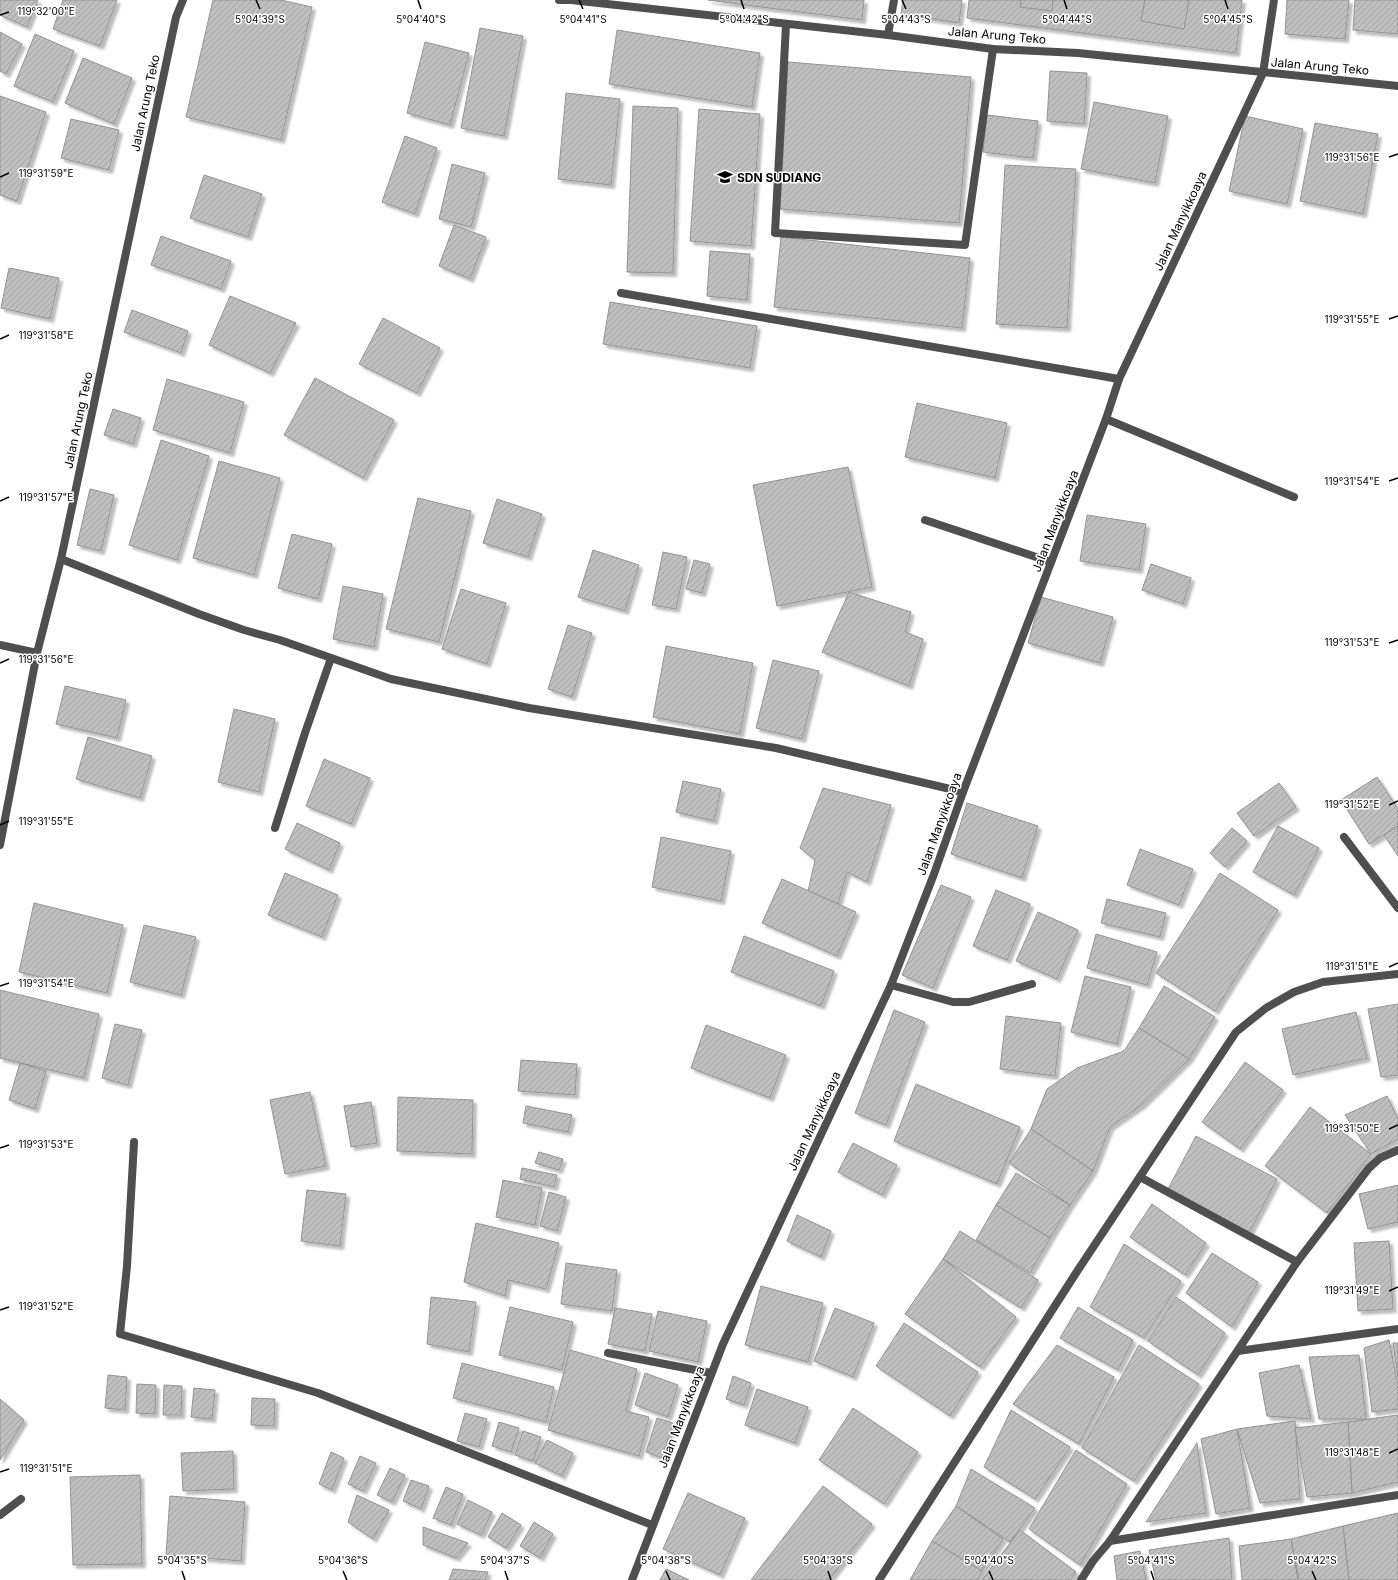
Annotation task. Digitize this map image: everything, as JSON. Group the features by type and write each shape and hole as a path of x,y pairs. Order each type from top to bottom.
{"street":[{"name":"Jalan Arung Teko","path":"0,845 37,653 61,559 176,17 183,0"},
{"name":"Jalan Arung Teko","path":"559,0 571,0 993,49 1078,53 1398,86"},
{"path":"888,36 894,0"},
{"name":"Jalan Manyikkoaya","path":"632,1580 722,1344 891,985 934,874 963,792 1106,419 1118,379 1263,73 1274,0"},
{"path":"786,25 775,233 965,245 993,49"},
{"path":"621,293 1118,379"},
{"path":"1106,419 1294,496"},
{"path":"925,520 1051,562"},
{"path":"61,559 199,614 331,658 391,680 528,708 776,748 963,792"},
{"path":"0,645 37,653"},
{"path":"275,828 304,733 331,658"},
{"path":"1344,837 1398,908"},
{"path":"879,1580 1076,1273 1236,1032 1266,1008 1294,992 1323,982 1398,974"},
{"path":"891,985 953,1002 969,1002 1032,984"},
{"path":"134,1142 127,1266 120,1334 318,1393 652,1525"},
{"path":"1081,1580 1092,1562 1110,1541 1297,1262 1369,1168 1380,1158 1398,1150"},
{"path":"1140,1177 1297,1262"},
{"path":"1238,1351 1398,1329"},
{"path":"608,1353 711,1373"},
{"path":"1110,1541 1398,1495"},
{"path":"0,1515 21,1499"}],"building":[{"path":"0,0 38,0 27,27 0,15"},
{"path":"63,0 117,0 100,46 53,29"},
{"path":"213,0 281,0 312,7 281,140 186,117"},
{"path":"708,0 864,0 862,20"},
{"path":"903,0 962,0 959,23 901,14"},
{"path":"969,0 1242,0 1236,53 967,18"},
{"path":"1021,0 1053,0 1052,11 1020,7"},
{"path":"1145,0 1189,0 1184,29 1141,21"},
{"path":"1287,0 1349,0 1345,39 1285,34"},
{"path":"1355,0 1398,0 1398,34 1353,30"},
{"path":"480,28 523,36 504,136 461,128"},
{"path":"617,30 760,53 752,107 609,84"},
{"path":"0,32 22,44 6,74 0,71"},
{"path":"35,34 74,51 53,102 14,86"},
{"path":"425,42 469,53 450,125 407,113"},
{"path":"83,58 132,78 114,124 65,103"},
{"path":"788,62 971,77 959,223 780,209"},
{"path":"1050,71 1087,73 1084,124 1047,121"},
{"path":"566,93 620,99 611,185 558,179"},
{"path":"0,96 46,112 17,201 0,195"},
{"path":"1094,102 1168,116 1155,183 1081,169"},
{"path":"633,106 678,108 673,273 627,272"},
{"name":"SDN SUDIANG","path":"699,109 760,114 751,246 690,241"},
{"path":"987,115 1038,121 1033,158 983,152"},
{"path":"1245,116 1303,129 1287,204 1229,191"},
{"path":"71,119 119,130 109,170 61,158"},
{"path":"1315,123 1378,134 1363,214 1300,201"},
{"path":"405,136 437,148 415,214 382,202"},
{"path":"452,164 485,173 471,227 439,219"},
{"path":"1005,165 1076,169 1067,328 996,324"},
{"path":"204,175 262,194 248,237 190,218"},
{"path":"454,225 486,237 470,279 439,266"},
{"path":"161,236 231,261 221,289 151,265"},
{"path":"781,237 970,258 962,328 774,307"},
{"path":"710,251 750,254 747,300 707,296"},
{"path":"9,268 59,278 50,319 1,308"},
{"path":"230,296 296,323 270,373 209,345"},
{"path":"610,302 757,326 750,368 603,344"},
{"path":"132,310 188,331 181,353 124,332"},
{"path":"383,318 440,348 417,393 359,364"},
{"path":"315,378 394,420 363,478 284,435"},
{"path":"167,379 244,402 230,453 153,430"},
{"path":"917,403 1007,423 995,478 905,457"},
{"path":"113,409 141,418 133,444 104,435"},
{"path":"161,440 209,456 177,560 129,545"},
{"path":"219,461 280,478 254,575 193,558"},
{"path":"848,467 872,587 777,606 753,485"},
{"path":"90,489 114,495 101,551 77,545"},
{"path":"418,498 471,511 439,642 386,629"},
{"path":"497,499 542,514 528,557 483,543"},
{"path":"1087,515 1146,524 1139,570 1080,561"},
{"path":"292,534 332,544 318,599 278,588"},
{"path":"593,550 639,565 625,611 578,597"},
{"path":"663,552 687,557 676,609 652,605"},
{"path":"694,560 710,564 702,593 686,589"},
{"path":"1151,564 1191,578 1183,604 1142,590"},
{"path":"343,586 383,594 374,647 333,639"},
{"path":"461,589 506,603 487,664 442,649"},
{"path":"849,592 911,612 905,632 923,639 909,686 822,652"},
{"path":"1041,597 1113,617 1100,663 1028,643"},
{"path":"568,625 592,633 572,697 548,689"},
{"path":"666,646 753,663 740,734 653,717"},
{"path":"773,660 819,671 802,739 756,728"},
{"path":"65,686 126,700 117,738 56,724"},
{"path":"234,709 275,719 259,792 218,782"},
{"path":"88,737 152,756 140,798 76,779"},
{"path":"324,759 370,778 351,824 306,806"},
{"path":"1377,777 1398,809 1398,826 1369,844 1341,800"},
{"path":"683,781 721,789 714,821 676,812"},
{"path":"1279,783 1296,807 1254,836 1237,813"},
{"path":"823,788 891,805 867,882 847,872 838,904 808,891 815,860 800,848"},
{"path":"967,803 1038,826 1022,878 951,854"},
{"path":"297,823 340,843 329,870 285,849"},
{"path":"1278,826 1319,848 1294,895 1253,872"},
{"path":"1398,826 1398,856 1384,835"},
{"path":"1232,828 1247,841 1225,867 1210,853"},
{"path":"661,837 731,851 721,901 652,887"},
{"path":"1140,849 1193,869 1179,905 1127,885"},
{"path":"285,873 338,895 322,937 268,915"},
{"path":"1220,873 1278,910 1215,1011 1156,973"},
{"path":"782,879 856,912 837,956 762,923"},
{"path":"941,885 971,897 933,988 902,975"},
{"path":"996,890 1030,904 1007,960 973,946"},
{"path":"1107,899 1166,913 1160,937 1101,923"},
{"path":"34,903 123,925 107,993 19,972"},
{"path":"1038,912 1078,930 1057,979 1016,961"},
{"path":"144,925 196,937 181,995 130,982"},
{"path":"1096,934 1157,952 1147,985 1087,968"},
{"path":"744,936 834,971 821,1006 731,972"},
{"path":"1085,976 1131,987 1117,1044 1071,1032"},
{"path":"1164,986 1215,1017 1189,1059 1139,1028"},
{"path":"0,990 99,1014 84,1078 0,1058"},
{"path":"1398,1004 1398,1075 1381,1077 1368,1009"},
{"path":"894,1010 925,1022 886,1125 855,1113"},
{"path":"1356,1012 1367,1058 1293,1075 1282,1029"},
{"path":"1006,1016 1061,1023 1055,1076 1000,1069"},
{"path":"115,1024 142,1030 128,1085 102,1078"},
{"path":"706,1025 786,1055 770,1098 691,1068"},
{"path":"1139,1028 1189,1059 1143,1104 1110,1127 1093,1171 1031,1129 1047,1089 1077,1068 1124,1051"},
{"path":"521,1060 577,1064 575,1095 518,1091"},
{"path":"1245,1062 1283,1090 1240,1149 1202,1122"},
{"path":"20,1063 46,1071 35,1109 9,1100"},
{"path":"916,1084 1020,1127 997,1184 894,1141"},
{"path":"310,1092 326,1166 285,1174 270,1100"},
{"path":"1387,1096 1398,1119 1398,1139 1371,1154 1345,1115"},
{"path":"398,1097 473,1100 472,1154 397,1151"},
{"path":"371,1102 377,1143 351,1147 344,1106"},
{"path":"526,1106 572,1115 568,1132 523,1123"},
{"path":"1310,1107 1371,1154 1327,1213 1265,1166"},
{"path":"1031,1129 1093,1171 1070,1205 1009,1163"},
{"path":"1196,1136 1277,1179 1249,1233 1168,1189"},
{"path":"853,1143 897,1165 882,1195 838,1172"},
{"path":"539,1152 563,1159 559,1170 535,1163"},
{"path":"522,1168 557,1175 554,1187 520,1179"},
{"path":"1016,1173 1070,1205 1050,1238 996,1205"},
{"path":"503,1180 542,1188 535,1225 496,1217"},
{"path":"1398,1185 1398,1222 1368,1229 1359,1194"},
{"path":"307,1190 346,1194 340,1246 301,1241"},
{"path":"549,1192 566,1197 557,1231 540,1226"},
{"path":"1152,1204 1206,1243 1185,1275 1130,1237"},
{"path":"996,1205 1050,1238 1030,1273 976,1240"},
{"path":"797,1215 831,1231 821,1257 787,1241"},
{"path":"476,1223 559,1243 546,1289 508,1280 505,1296 464,1282"},
{"path":"960,1231 1038,1280 1021,1308 943,1259"},
{"path":"1389,1241 1393,1309 1358,1311 1354,1243"},
{"path":"1124,1244 1181,1281 1144,1338 1090,1307"},
{"path":"1212,1253 1258,1282 1232,1327 1186,1293"},
{"path":"943,1259 1016,1317 980,1367 905,1314"},
{"path":"566,1263 617,1270 612,1311 561,1304"},
{"path":"761,1286 823,1303 808,1362 745,1345"},
{"path":"431,1297 476,1302 469,1352 427,1344"},
{"path":"1176,1297 1225,1333 1198,1375 1148,1341"},
{"path":"510,1307 573,1322 562,1370 499,1355"},
{"path":"1078,1307 1133,1340 1118,1370 1060,1338"},
{"path":"615,1308 652,1314 645,1351 608,1344"},
{"path":"835,1308 874,1323 853,1377 814,1361"},
{"path":"658,1311 707,1321 698,1362 649,1351"},
{"path":"904,1323 978,1372 950,1416 876,1366"},
{"path":"1389,1340 1398,1386 1398,1409 1372,1412 1364,1348"},
{"path":"1393,1343 1398,1343 1398,1377"},
{"path":"1057,1345 1114,1377 1079,1444 1013,1404"},
{"path":"1139,1345 1199,1384 1134,1481 1082,1448"},
{"path":"570,1350 637,1369 626,1411 649,1417 639,1456 548,1430"},
{"path":"1359,1355 1366,1419 1319,1419 1309,1357"},
{"path":"462,1363 554,1387 546,1422 453,1398"},
{"path":"1299,1365 1311,1419 1267,1416 1259,1373"},
{"path":"645,1373 678,1385 668,1417 635,1405"},
{"path":"108,1375 127,1377 125,1410 105,1408"},
{"path":"733,1376 751,1383 744,1405 726,1399"},
{"path":"137,1384 156,1385 155,1414 136,1413"},
{"path":"164,1385 182,1386 181,1415 163,1415"},
{"path":"194,1388 215,1390 212,1419 191,1417"},
{"path":"757,1389 808,1407 795,1443 745,1425"},
{"path":"252,1398 275,1399 274,1426 251,1425"},
{"path":"0,1399 24,1420 0,1460"},
{"path":"853,1408 918,1452 884,1504 819,1460"},
{"path":"1011,1410 1070,1447 1035,1499 984,1467"},
{"path":"465,1413 487,1419 479,1447 457,1441"},
{"path":"1398,1415 1398,1482 1352,1493 1348,1422"},
{"path":"657,1418 673,1423 662,1458 646,1452"},
{"path":"1295,1421 1300,1499 1260,1503 1237,1429"},
{"path":"499,1422 519,1428 511,1452 492,1446"},
{"path":"1348,1422 1352,1493 1307,1497 1295,1428"},
{"path":"1237,1429 1250,1508 1216,1514 1201,1439"},
{"path":"523,1431 541,1437 533,1461 515,1455"},
{"path":"547,1440 573,1453 562,1476 535,1463"},
{"path":"1197,1443 1206,1513 1146,1522"},
{"path":"1076,1450 1127,1484 1080,1565 1029,1529"},
{"path":"233,1451 234,1489 183,1491 181,1453"},
{"path":"331,1452 344,1458 332,1490 319,1484"},
{"path":"360,1456 376,1463 363,1491 348,1484"},
{"path":"390,1468 405,1475 392,1502 377,1495"},
{"path":"971,1469 1035,1508 1010,1542 956,1506"},
{"path":"140,1475 142,1564 73,1565 70,1477"},
{"path":"411,1480 429,1486 421,1509 403,1501"},
{"path":"823,1486 872,1524 829,1580 751,1580"},
{"path":"446,1487 463,1494 451,1525 433,1518"},
{"path":"688,1493 745,1518 720,1575 663,1549"},
{"path":"357,1495 389,1510 373,1539 348,1522"},
{"path":"170,1496 245,1502 241,1561 166,1555"},
{"path":"468,1500 492,1512 481,1535 457,1524"},
{"path":"956,1506 1003,1539 982,1571 932,1541"},
{"path":"502,1513 521,1525 506,1548 488,1537"},
{"path":"1398,1513 1398,1580 1349,1580 1343,1526"},
{"path":"534,1522 553,1534 540,1558 520,1546"},
{"path":"1343,1526 1349,1580 1299,1580 1291,1539"},
{"path":"423,1527 468,1543 456,1558 423,1545"},
{"path":"1020,1530 1076,1572 1070,1580 982,1580"},
{"path":"1229,1538 1232,1580 1156,1580 1149,1550"},
{"path":"1291,1539 1298,1580 1242,1580 1239,1546"},
{"path":"932,1541 982,1571 978,1580 910,1580"},
{"path":"1140,1551 1146,1580 1117,1580 1114,1556"},
{"path":"453,1569 488,1572 485,1580 449,1580"},
{"path":"666,1569 689,1580 660,1580"}],"place":[{"name":"SDN SUDIANG","path":"725,177"}]}
